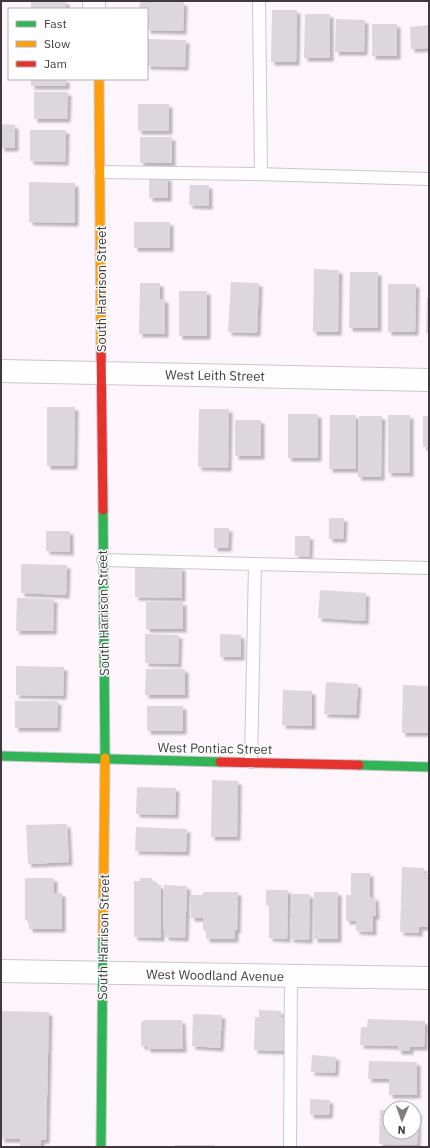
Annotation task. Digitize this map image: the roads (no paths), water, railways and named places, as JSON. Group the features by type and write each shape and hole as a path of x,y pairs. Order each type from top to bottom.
{"street":[{"name":"South Harrison Street","path":"99,80 105,759 102,973 102,1147"},
{"name":"West Leith Street","path":"1,371 429,380"},
{"name":"West Pontiac Street","path":"1,756 429,767"},
{"name":"West Woodland Avenue","path":"1,971 429,978"}],"lane":[{"path":"259,1 261,174"},
{"path":"100,172 261,174 429,179"},
{"path":"103,560 429,568"},
{"path":"252,762 255,564"},
{"path":"290,1147 291,976"}]}
